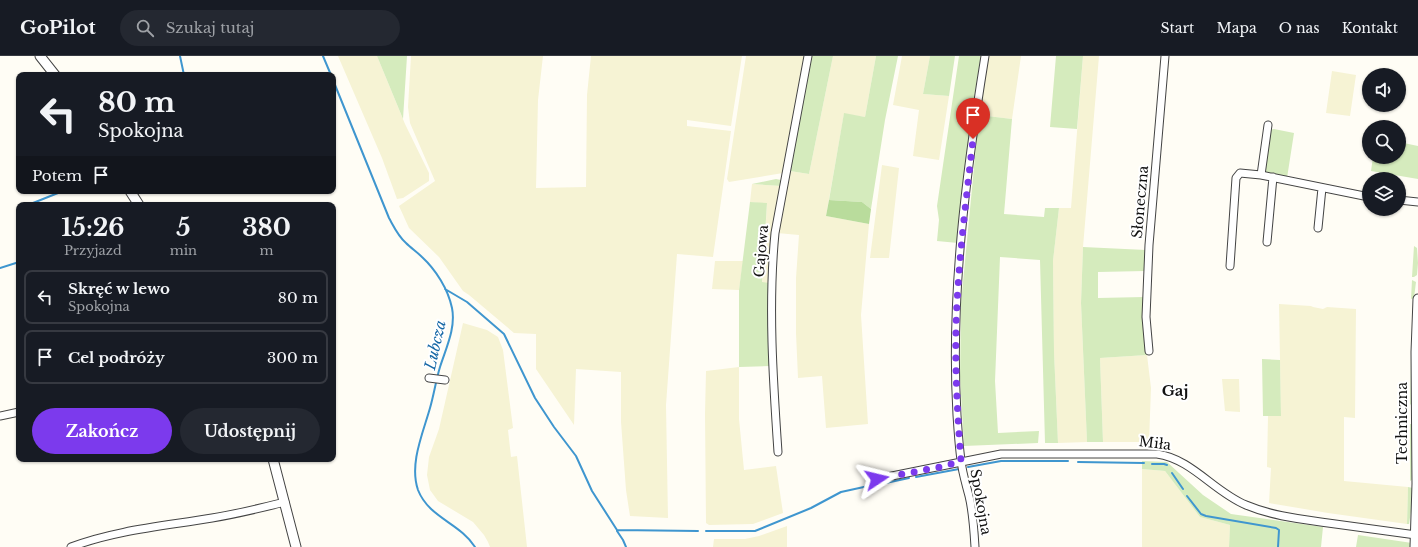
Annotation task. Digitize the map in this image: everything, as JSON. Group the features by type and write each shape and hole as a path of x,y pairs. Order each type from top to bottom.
{"street":[{"path":"40,56 53,72"},
{"name":"Gajowa","path":"778,452 771,282 776,226 808,56"},
{"name":"Spokojna","path":"975,547 969,496 961,461 956,376 957,304 963,227 976,109 985,56"},
{"name":"Słoneczna","path":"1149,351 1146,317 1149,245 1164,56"},
{"path":"1261,175 1268,125"},
{"path":"1230,266 1236,178 1238,174 1242,172 1273,177 1362,196"},
{"path":"1267,242 1273,177"},
{"path":"1318,228 1322,188"},
{"path":"1406,201 1418,202"},
{"name":"Techniczna","path":"1415,547 1417,484 1418,299"},
{"path":"429,378 445,380"},
{"path":"0,416 16,413"},
{"name":"Miła","path":"877,479 1001,454 1129,453 1165,455 1185,464 1218,490 1234,500 1263,512 1293,518 1416,535"},
{"path":"274,462 296,547"},
{"path":"71,547 110,536 152,527 214,518 284,502"}],"shaded area":[{"path":"338,56 377,56 405,124 429,173 429,181 403,198 397,199 382,158"},
{"path":"411,56 543,56 538,100 536,188 586,187 587,95 591,56 742,56 731,126 687,120 687,126 731,131 713,257 677,254 666,405 668,518 630,516 626,490 621,422 621,372 576,369 574,425 536,369 536,334 514,333 463,291 439,257 409,228 399,206 435,181 410,123 408,107"},
{"path":"746,56 805,56 783,173 729,182 727,179"},
{"path":"833,56 876,56 865,117 844,114 826,216 869,224 861,315 868,424 826,428 822,376 798,378 796,278 799,235 777,233 790,171 809,174"},
{"path":"902,56 930,56 923,94 949,96 939,160 913,156 919,110 893,105"},
{"path":"989,56 1021,56 1012,119 979,115"},
{"path":"1083,56 1099,56 1083,247 1081,303 1087,442 1058,443 1054,352 1053,261 1059,208 1071,208"},
{"path":"1332,71 1356,75 1350,116 1326,113"},
{"path":"882,165 899,168 889,258 870,258"},
{"path":"752,184 781,186 769,283 762,283 767,204 750,202"},
{"path":"715,261 743,261 739,290 712,289"},
{"path":"1279,304 1311,306 1323,309 1327,307 1356,309 1355,418 1344,417 1344,481 1408,487 1407,524 1269,503 1271,468 1267,467 1268,416 1281,416"},
{"path":"463,323 487,330 498,337 503,350 513,428 508,430 511,457 517,456 527,547 490,547 484,535 473,522 438,501 430,490 427,475 429,457 439,429"},
{"path":"1147,355 1151,388 1149,442 1103,442 1100,358"},
{"path":"739,367 739,419 744,470 776,466 783,513 753,524 709,525 706,523 706,371"},
{"path":"1222,379 1239,379 1240,412 1225,411"},
{"path":"1142,469 1165,471 1200,517 1230,525 1229,547 1142,547"},
{"path":"787,526 787,547 713,547 714,539 745,539 759,536"}],"green space":[{"path":"377,56 407,56 403,119"},
{"path":"812,56 833,56 809,174 790,171"},
{"path":"876,56 898,56 885,120 871,209 862,202 829,200 844,113 865,117"},
{"path":"930,56 955,56 949,96 923,94"},
{"path":"959,56 981,56 972,110 958,243 937,241 939,220 937,206"},
{"path":"1056,56 1083,56 1077,129 1050,127"},
{"path":"979,115 1012,119 1004,214 1044,217 1045,208 1059,208 1053,261 1054,352 1058,443 1045,443 1040,260 1000,257 995,381 998,433 1039,431 1038,443 964,446 960,376 961,303"},
{"path":"1274,129 1294,133 1287,178 1267,174 1263,168 1269,130"},
{"path":"1406,143 1418,146 1418,179 1406,177 1406,172 1371,171 1372,164 1406,164"},
{"path":"776,179 781,180 781,186 752,184"},
{"path":"829,200 862,202 871,209 869,224 826,216"},
{"path":"750,202 767,203 762,282 769,283 771,366 739,367 739,290"},
{"path":"1414,246 1417,248 1418,263 1417,275 1412,277"},
{"path":"1083,247 1146,250 1145,271 1098,272 1098,298 1144,297 1143,316 1147,355 1100,358 1103,442 1087,442 1081,303"},
{"path":"1412,280 1416,282 1414,298 1411,299"},
{"path":"1412,355 1413,405 1412,406 1410,404"},
{"path":"1262,359 1280,360 1281,416 1263,416"},
{"path":"1410,424 1412,424 1413,479 1410,481"},
{"path":"1142,461 1167,462 1203,495 1231,514 1323,527 1321,547 1229,547 1230,525 1200,517 1165,471 1142,469"},
{"path":"1408,487 1413,488 1413,511 1411,511 1409,524 1407,524"},
{"path":"1358,535 1412,543 1411,547 1356,547"}],"waterway":[{"path":"180,56 183,72"},
{"name":"Lubcza","path":"323,56 330,72"},
{"name":"Lubcza","path":"336,87 389,218 396,231 437,274 448,294 453,315 452,330 418,449 415,470 416,480 418,490 423,500 429,507 461,532 475,547"},
{"path":"36,202 56,194"},
{"path":"0,268 16,263"},
{"path":"445,289 467,302 504,334 535,398 554,427 576,456 592,491 617,530 698,531"},
{"path":"968,467 1001,461 1068,461"},
{"path":"1078,462 1144,463"},
{"path":"1152,464 1167,465"},
{"path":"916,477 959,469"},
{"path":"1172,473 1183,489"},
{"path":"881,484 909,478"},
{"path":"706,531 755,531 811,508 841,492 873,485"},
{"path":"1187,496 1201,514 1206,516 1276,528 1279,530 1278,547"},
{"path":"617,531 626,547"}],"district":[{"name":"Gaj","path":"1175,390"}],"route":[{"path":"877,479 945,466 961,461 957,415 957,304 963,227 973,139"}]}
